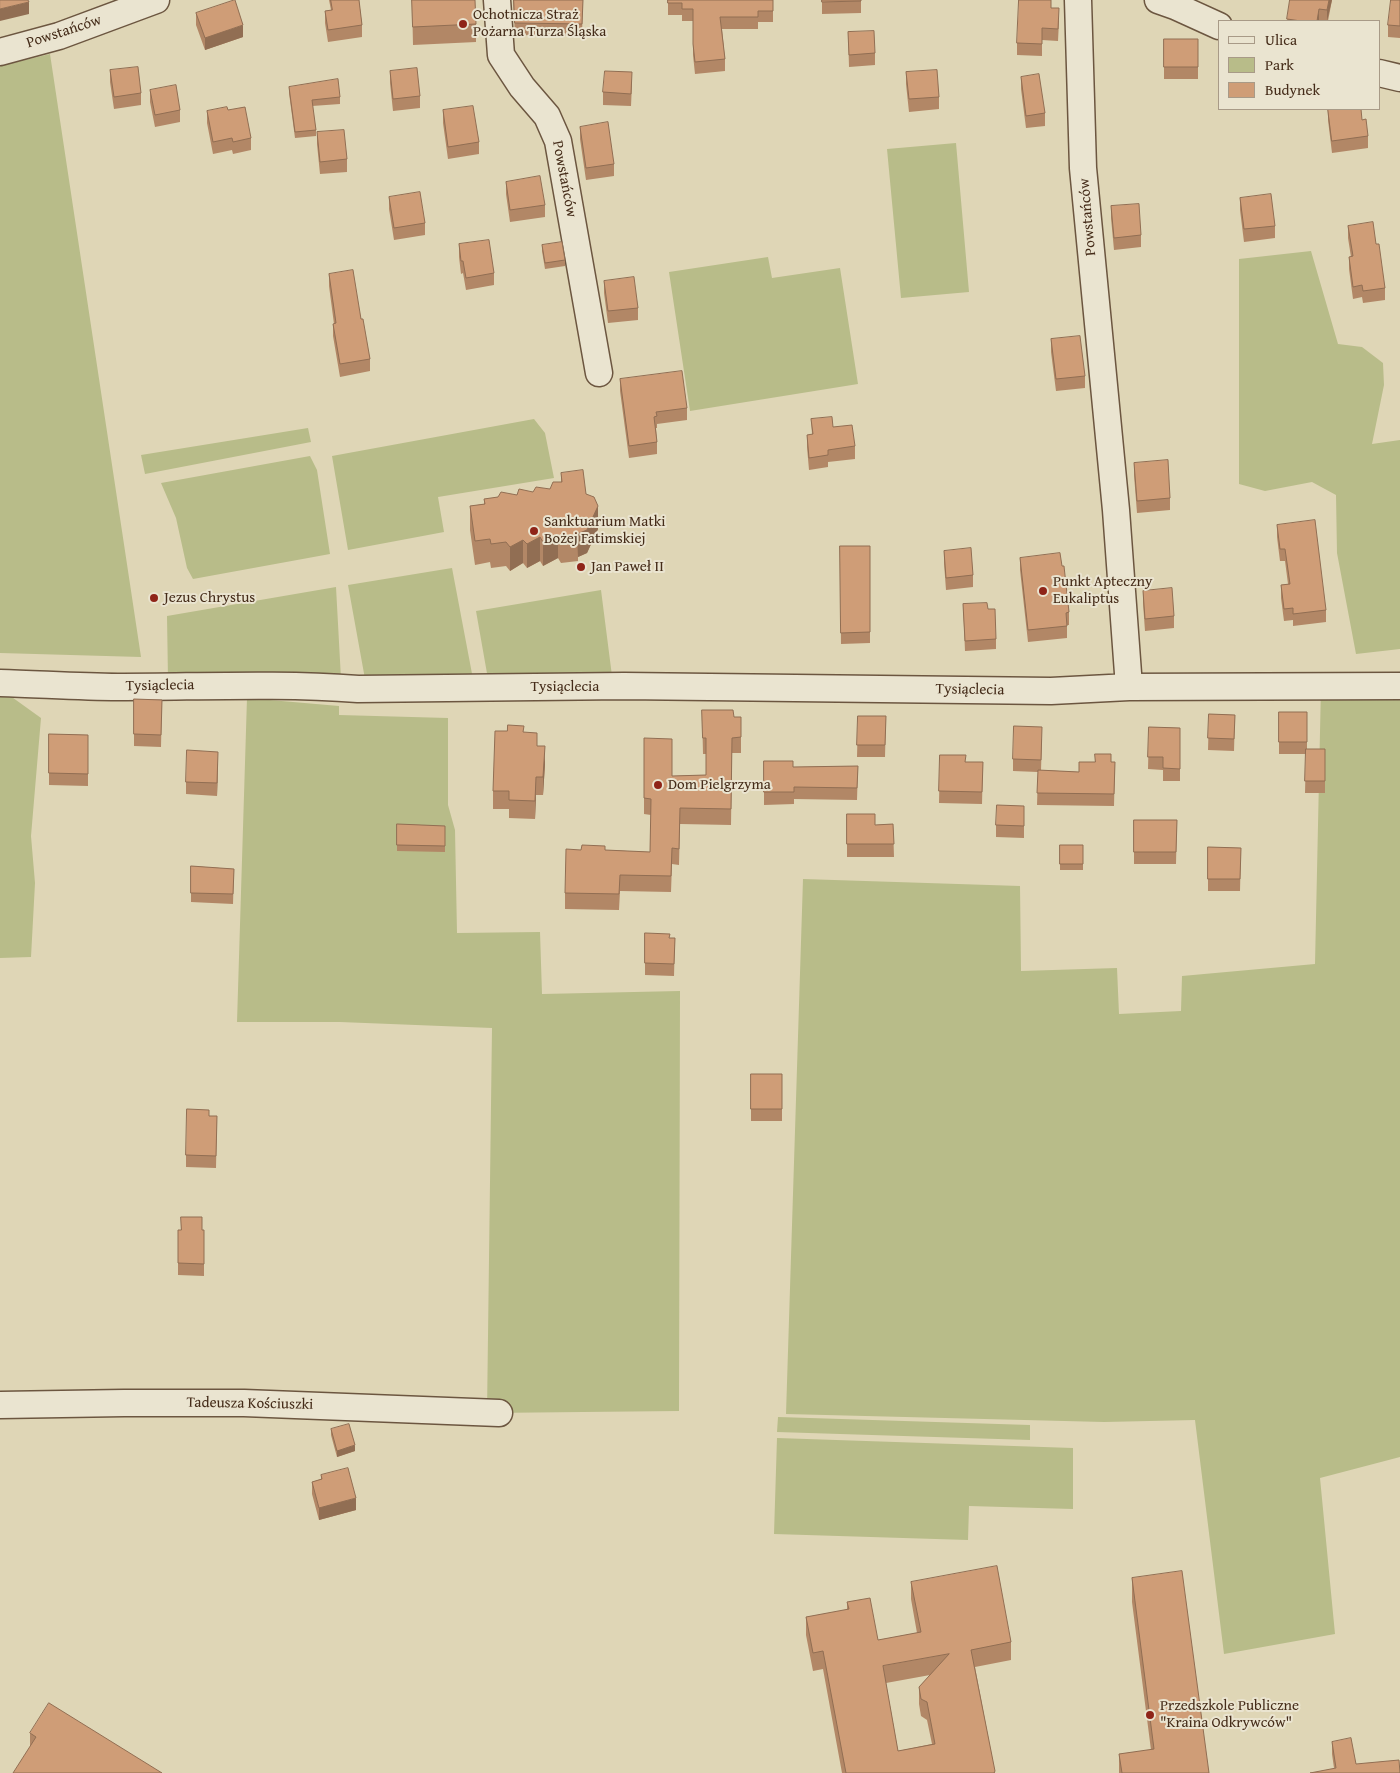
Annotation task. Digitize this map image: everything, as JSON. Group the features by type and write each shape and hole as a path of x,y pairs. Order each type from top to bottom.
{"street":[{"name":"Powstańców","path":"0,52 59,36 156,0"},
{"name":"Powstańców","path":"497,0 501,55 522,87 547,116 558,141 599,373"},
{"name":"Powstańców","path":"1078,0 1083,168 1116,510 1129,687"},
{"path":"1169,2 1218,26"},
{"path":"1380,73 1400,78"},
{"name":"Tysiąclecia","path":"0,683 118,687 252,685 358,689 624,686 1051,691 1129,687 1400,686"},
{"name":"Tadeusza Kościuszki","path":"0,1406 244,1403 499,1413"}],"green space":[{"path":"50,54 141,657 0,653 0,66"},
{"path":"956,143 969,292 901,298 887,149"},
{"path":"1311,251 1338,344 1362,347 1383,363 1384,385 1372,444 1400,440 1400,649 1356,654 1337,553 1336,495 1312,482 1265,491 1239,484 1239,259"},
{"path":"768,257 772,278 840,268 858,384 690,411 669,272"},
{"path":"534,419 545,433 554,478 438,497 444,532 348,550 332,456"},
{"path":"308,428 311,442 145,474 141,455"},
{"path":"310,456 317,470 330,554 193,579 187,568 176,518 161,483"},
{"path":"452,568 473,679 365,679 348,585"},
{"path":"336,587 341,679 168,679 167,616"},
{"path":"601,590 612,676 488,679 476,611"},
{"path":"1321,686 1400,686 1400,1457 1320,1478 1335,1634 1224,1654 1195,1420 1104,1422 786,1414 803,879 1020,886 1021,971 1117,968 1119,1014 1181,1011 1182,976 1315,964"},
{"path":"0,695 9,695 41,718 31,836 35,883 31,957 0,958"},
{"path":"247,698 339,706 339,715 448,718 448,805 455,830 457,933 540,932 542,994 680,991 679,1411 487,1413 492,1028 340,1022 237,1022"},
{"path":"778,1417 1030,1425 1030,1440 777,1432"},
{"path":"777,1438 1073,1448 1073,1509 969,1506 968,1540 774,1534"}],"building":[{"path":"0,0 28,0 29,2 0,9"},
{"path":"235,0 243,25 205,38 196,13"},
{"path":"331,0 359,0 362,25 328,30 325,11 332,10"},
{"path":"412,0 475,0 476,24 413,27"},
{"path":"514,0 583,0 582,24 515,23"},
{"path":"668,0 773,0 773,11 758,11 758,17 720,17 725,59 695,62 693,9 682,9 682,3 668,3"},
{"path":"822,0 861,0 861,1 822,2"},
{"path":"1019,0 1051,0 1051,8 1059,8 1058,29 1042,28 1042,44 1017,43"},
{"path":"1290,0 1329,0 1327,10 1319,9 1317,20 1287,19"},
{"path":"1391,0 1400,0 1400,26 1388,25"},
{"path":"874,31 875,53 849,55 848,32"},
{"path":"1164,39 1198,39 1198,67 1164,67"},
{"path":"138,67 141,93 114,97 110,70"},
{"path":"417,68 420,96 393,99 390,71"},
{"path":"937,70 939,97 909,99 906,72"},
{"path":"605,71 632,72 631,94 603,92"},
{"path":"1039,74 1045,113 1026,116 1021,77"},
{"path":"338,79 340,97 312,100 316,130 295,132 289,87"},
{"path":"176,85 180,110 155,115 150,90"},
{"path":"473,106 479,142 448,147 443,110"},
{"path":"227,107 228,110 245,107 251,138 233,142 232,138 213,142 207,111"},
{"path":"1328,110 1361,110 1362,120 1366,119 1368,136 1332,141"},
{"path":"608,122 614,164 586,168 580,127"},
{"path":"344,130 347,159 320,162 317,132"},
{"path":"540,176 545,205 510,210 506,182"},
{"path":"420,192 425,223 394,228 389,197"},
{"path":"1271,194 1275,226 1244,229 1240,198"},
{"path":"1139,204 1141,235 1114,238 1111,206"},
{"path":"1373,222 1376,244 1379,244 1385,288 1363,291 1362,285 1353,287 1349,257 1353,256 1348,226"},
{"path":"489,240 494,273 466,278 459,244"},
{"path":"562,242 565,260 545,263 542,245"},
{"path":"353,270 370,359 340,364 333,324 336,323 329,274"},
{"path":"634,277 638,308 608,311 604,281"},
{"path":"1080,336 1085,376 1056,379 1051,339"},
{"path":"682,371 687,408 656,412 657,416 654,417 657,442 629,446 620,379"},
{"path":"832,417 833,427 852,425 855,446 828,450 828,455 809,458 807,435 813,434 811,419"},
{"path":"1168,460 1170,498 1137,501 1134,463"},
{"path":"583,470 586,494 594,497 598,506 587,530 577,534 578,537 561,540 558,535 543,542 540,537 527,544 523,540 510,547 506,542 491,544 490,539 475,541 470,506 485,504 484,499 498,497 501,492 517,495 519,489 533,492 536,487 550,489 553,482 562,482 561,473"},
{"path":"1315,520 1326,610 1293,614 1293,608 1284,609 1281,585 1290,584 1285,549 1280,549 1277,525"},
{"path":"840,546 870,546 870,632 841,633"},
{"path":"971,548 973,575 946,578 944,551"},
{"path":"1060,553 1062,566 1064,566 1069,612 1066,613 1067,626 1028,630 1020,558"},
{"path":"1172,588 1174,616 1145,619 1143,591"},
{"path":"987,603 988,609 995,609 996,639 965,641 963,604"},
{"path":"134,699 162,700 161,735 134,734"},
{"path":"702,710 733,710 734,717 741,717 741,737 732,738 731,809 680,808 679,849 672,848 671,876 620,875 619,894 565,893 566,849 581,850 582,845 605,846 605,850 650,852 651,799 644,798 644,738 672,739 672,776 706,775 706,738 703,738"},
{"path":"1279,712 1307,712 1307,742 1279,742"},
{"path":"1209,714 1235,715 1234,739 1208,738"},
{"path":"858,716 886,716 885,745 857,745"},
{"path":"508,725 524,726 523,732 537,733 537,746 545,746 543,777 536,777 535,801 509,800 509,791 493,791 495,731 507,731"},
{"path":"1014,726 1042,727 1041,760 1013,759"},
{"path":"1149,727 1180,728 1180,769 1163,768 1163,757 1148,757"},
{"path":"49,734 88,735 88,774 49,773"},
{"path":"1306,749 1325,749 1325,781 1305,781"},
{"path":"187,750 218,752 217,783 186,782"},
{"path":"1095,754 1111,754 1111,762 1115,762 1114,794 1037,793 1038,770 1079,772 1079,762 1095,762"},
{"path":"940,755 966,755 965,762 983,762 982,792 939,791"},
{"path":"764,761 793,761 793,767 858,766 857,788 794,787 794,792 764,792"},
{"path":"997,805 1024,806 1024,826 996,825"},
{"path":"847,814 875,814 875,825 893,824 894,844 847,844"},
{"path":"1134,820 1177,820 1176,852 1134,852"},
{"path":"397,824 445,826 445,846 397,845"},
{"path":"1060,845 1083,845 1083,864 1060,864"},
{"path":"1208,847 1241,848 1240,879 1208,879"},
{"path":"191,866 234,869 233,894 191,893"},
{"path":"645,933 670,934 669,938 675,938 674,964 645,963"},
{"path":"751,1074 782,1074 782,1109 751,1109"},
{"path":"187,1109 209,1110 209,1116 217,1116 216,1156 186,1155"},
{"path":"181,1217 202,1217 204,1264 178,1263 178,1230 181,1230"},
{"path":"349,1424 355,1445 337,1451 331,1429"},
{"path":"348,1468 356,1498 319,1508 312,1482 322,1479 321,1475"},
{"path":"997,1566 1011,1642 971,1650 994,1773 846,1773 823,1651 813,1653 806,1617 849,1609 847,1602 870,1598 878,1640 921,1632 911,1582","holes":["949,1654 919,1687 921,1699 927,1702 935,1744 898,1751 883,1666"]},
{"path":"1182,1571 1209,1773 1122,1773 1119,1754 1154,1749 1132,1578"},
{"path":"49,1703 162,1773 13,1773 36,1737 30,1733"},
{"path":"1351,1738 1356,1764 1399,1760 1400,1773 1310,1773 1336,1768 1332,1742"}],"place":[{"name":"Ochotnicza Straż Pożarna Turza Śląska","path":"463,24"},
{"name":"Sanktuarium Matki Bożej Fatimskiej","path":"534,531"},
{"name":"Jan Paweł II","path":"581,567"},
{"name":"Punkt Apteczny Eukaliptus","path":"1043,591"},
{"name":"Jezus Chrystus","path":"154,598"},
{"name":"Dom Pielgrzyma","path":"658,785"},
{"name":"Przedszkole Publiczne \"Kraina Odkrywców\"","path":"1150,1715"}]}
